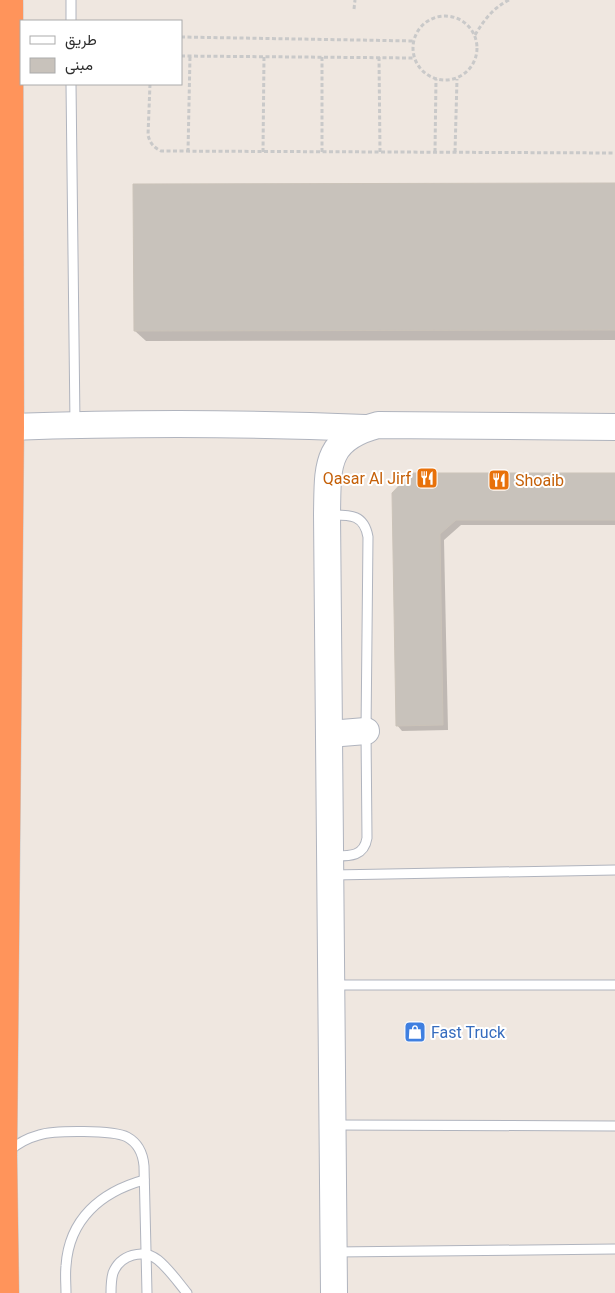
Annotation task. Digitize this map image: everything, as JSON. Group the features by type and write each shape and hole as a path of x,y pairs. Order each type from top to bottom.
{"highway":[{"path":"5,1293 3,1156 10,427 10,0"}],"street":[{"path":"10,427 75,425 365,428 392,424 615,427"},
{"path":"334,1293 328,474 330,459 339,446 365,428"},
{"path":"329,734 366,731"}],"lane":[{"path":"71,0 71,20"},
{"path":"71,85 75,425"},
{"path":"327,514 354,517 360,520 367,531 366,844 356,855 330,866"},
{"path":"330,866 615,870"},
{"path":"331,984 615,984"},
{"path":"332,1124 615,1126"},
{"path":"3,1156 14,1146 41,1134 56,1132 119,1134 128,1138 140,1150 143,1158 147,1293"},
{"path":"66,1293 66,1265 69,1244 81,1220 100,1200 127,1185 144,1180"},
{"path":"334,1252 615,1249"},
{"path":"111,1293 112,1275 120,1262 132,1255 146,1254 160,1261 187,1293"}],"path":[{"path":"354,9 355,0"},
{"path":"475,35 482,22 491,12 509,0"},
{"path":"442,16 461,20 469,26 475,35 478,45 477,56 466,74 457,79 436,80 426,75 414,58 414,41 418,32 424,24 432,19 442,16"},
{"path":"182,37 414,41"},
{"path":"182,56 414,58"},
{"path":"188,152 190,56"},
{"path":"262,152 264,56"},
{"path":"322,57 322,152"},
{"path":"379,57 380,152"},
{"path":"455,152 457,79"},
{"path":"435,152 436,80"},
{"path":"150,85 148,135 154,148 161,151 615,152"}],"building":[{"path":"615,183 615,330 134,331 133,184"},
{"path":"411,473 615,473 615,520 456,520 440,534 443,725 396,726 392,493"}],"place":[{"name":"Qasar Al Jirf","path":"427,478"},
{"name":"Shoaib","path":"499,480"},
{"name":"Fast Truck","path":"415,1032"}]}
